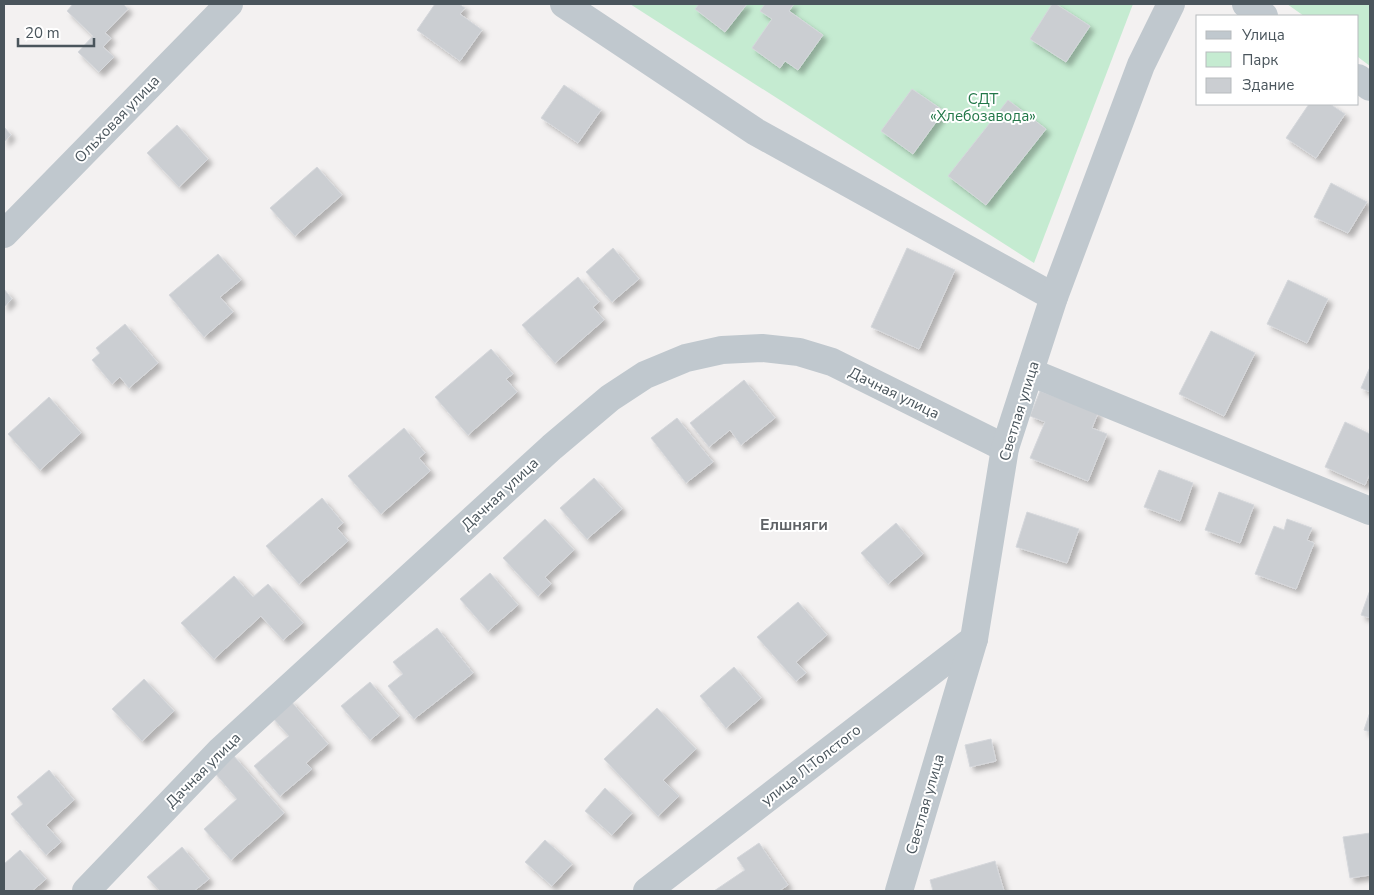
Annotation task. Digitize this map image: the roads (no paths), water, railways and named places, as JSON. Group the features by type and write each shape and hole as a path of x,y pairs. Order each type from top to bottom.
{"street":[{"name":"Ольховая улица","path":"4,234 229,4"},
{"path":"564,4 756,132 1054,297"},
{"name":"Светлая улица","path":"899,891 974,639 1005,448 1054,297 1141,65 1171,4"},
{"path":"1246,4 1262,15"},
{"path":"1359,79 1370,87"},
{"name":"Дачная улица","path":"86,891 221,750 552,447 610,398 645,375 686,358 722,350 762,348 799,352 832,362 1005,448"},
{"path":"1030,372 1370,511"},
{"name":"улица Л.Толстого","path":"648,891 974,639"}],"district":[{"name":"Елшняги","path":"794,525"}],"park label":[{"name":"СДТ «Хлебозавода»","path":"983,108"}]}
